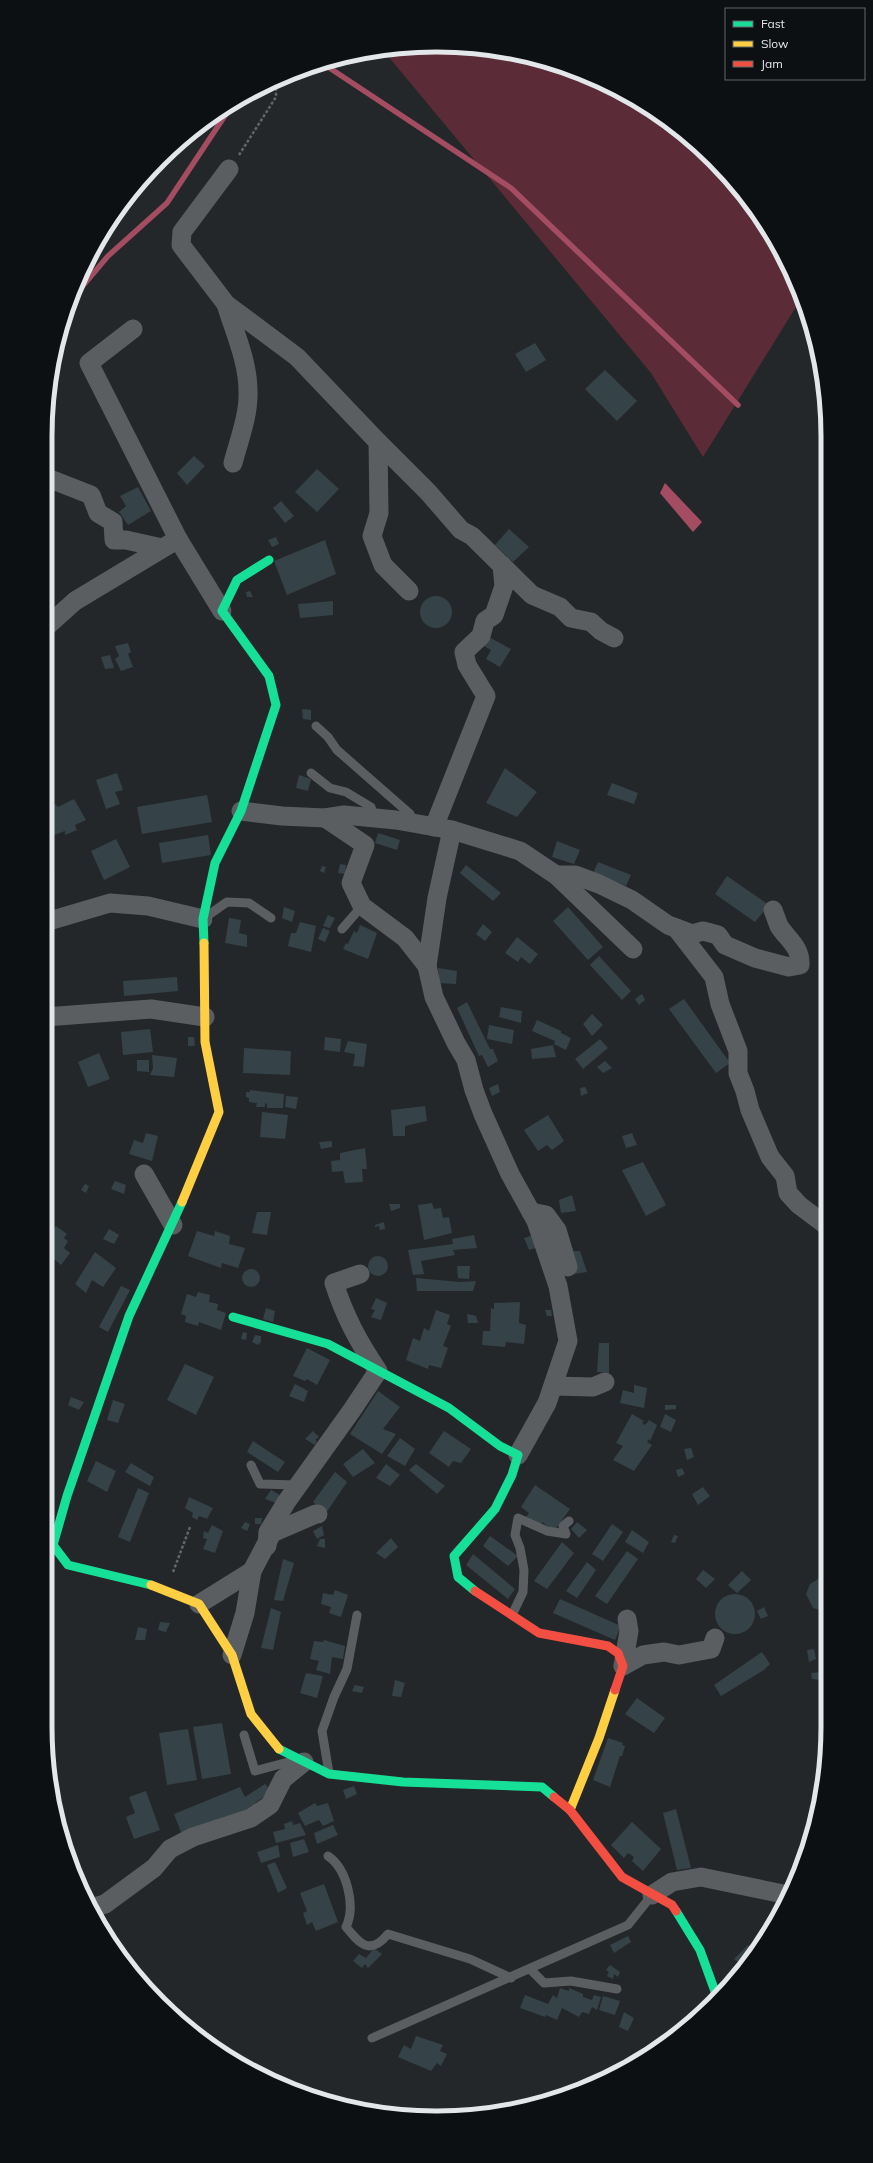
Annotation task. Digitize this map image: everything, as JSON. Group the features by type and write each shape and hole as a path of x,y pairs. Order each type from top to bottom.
{"street":[{"path":"229,169 182,232 181,245 226,304 297,357 428,492 461,530 472,536 532,595 560,607 571,618 591,622 601,631 614,638"},
{"path":"226,304 245,367 248,391 246,414 233,463"},
{"path":"133,329 89,363 178,539 222,610 269,676 276,705 241,811 215,862 203,919 205,1042 218,1112 173,1225 129,1316 67,1496 53,1545 68,1565 160,1588 198,1604 232,1655 251,1714 276,1748 304,1762 329,1774 404,1782 542,1787 570,1810 622,1877 672,1905 700,1950 715,1991"},
{"path":"378,442 379,512 372,536 383,565 409,592"},
{"path":"52,480 91,495 98,513 113,522 114,540 126,540 162,548"},
{"path":"52,622 75,601 178,539"},
{"path":"222,610 237,580 269,560"},
{"path":"434,827 486,696 468,665 464,652 481,636 485,621 494,615 504,586 502,565"},
{"path":"241,811 282,816 325,818 344,815 413,823 452,830 520,851 556,875 633,949"},
{"path":"325,818 370,845 351,883 362,906 405,938 427,966"},
{"path":"452,830 437,898 427,966 434,997 456,1043 466,1060 474,1090 483,1114 510,1174 531,1212 558,1286 568,1341 547,1403 518,1455 512,1475 495,1509 454,1556 458,1577 476,1592 539,1633 608,1646 618,1653 623,1666"},
{"path":"556,875 575,875 599,884 632,900 668,925 692,934 703,930 718,935 725,944 766,962 789,967 800,965 801,956 793,941 779,925 773,910"},
{"path":"52,919 110,903 148,906 203,919"},
{"path":"676,928 714,977 720,1004 738,1051 738,1073 750,1110 770,1157 785,1176 788,1193 799,1205 821,1222"},
{"path":"52,1016 151,1009 205,1017"},
{"path":"144,1174 173,1225"},
{"path":"531,1212 546,1215 557,1230 568,1267"},
{"path":"360,1274 334,1283 344,1314 354,1334 378,1371"},
{"path":"232,1317 328,1344 378,1371 412,1387 449,1408 500,1446 518,1455"},
{"path":"266,1546 268,1532 297,1485 352,1410 378,1371"},
{"path":"553,1386 592,1387 605,1382"},
{"path":"232,1655 245,1613 252,1571 272,1534 318,1514"},
{"path":"198,1604 252,1571"},
{"path":"570,1810 600,1738 617,1680 623,1666 629,1631 627,1619"},
{"path":"623,1666 644,1655 664,1652 679,1655 711,1648 715,1638"},
{"path":"97,1906 105,1904 154,1868 170,1849 194,1837 250,1818 270,1805 283,1779 304,1762"},
{"path":"652,1895 672,1882 701,1877 783,1894"}],"lane":[{"path":"316,726 328,737 337,750 410,814 413,823"},
{"path":"311,773 330,788 346,792 371,807 374,818"},
{"path":"203,919 227,902 249,903 271,918"},
{"path":"342,929 362,906"},
{"path":"251,1465 260,1484 297,1485"},
{"path":"512,1615 523,1592 524,1570 520,1548 515,1535 518,1518 547,1531 566,1534 563,1526 570,1521"},
{"path":"329,1774 322,1731 329,1708 347,1669 357,1616"},
{"path":"244,1735 255,1771 287,1761 304,1762"},
{"path":"328,1856 337,1862 352,1904 350,1918 346,1927 360,1943 369,1946 380,1944 388,1934 470,1959 511,1978"},
{"path":"372,2038 511,1978 628,1925 652,1895"},
{"path":"530,1969 544,1983 571,1980 617,1989"}],"path":[{"path":"229,169 276,97 276,87"},
{"path":"160,1588 175,1570 190,1527"}],"shaded area":[{"path":"436,52 487,55 536,65 584,81 629,104 671,131 690,147 726,183 742,202 769,244 781,266 798,304 703,457 651,373 387,55"},
{"path":"665,483 702,522 693,532 660,493"}],"building":[{"path":"535,343 546,360 526,372 515,354"},
{"path":"605,370 637,401 617,421 585,389"},
{"path":"194,456 205,466 187,485 177,473"},
{"path":"317,469 339,489 317,512 295,492"},
{"path":"138,487 151,511 128,525 119,512 126,506 120,496"},
{"path":"281,501 294,516 285,523 273,508"},
{"path":"509,529 529,547 513,562 495,545"},
{"path":"276,537 279,544 272,547 268,540"},
{"path":"325,540 336,574 287,595 274,561"},
{"path":"250,591 253,597 247,597 246,592"},
{"path":"433,596 439,596 449,603 452,612 451,618 445,625 439,628 433,628 423,621 420,615 420,609 427,599"},
{"path":"333,601 333,615 300,618 298,604"},
{"path":"487,636 511,649 500,667 486,659 491,650 482,645"},
{"path":"128,643 131,652 128,654 133,667 121,671 115,659 119,656 115,646"},
{"path":"110,655 114,668 105,669 101,657"},
{"path":"302,709 311,710 311,720 303,719"},
{"path":"505,768 537,792 517,817 486,803"},
{"path":"117,773 123,790 115,792 120,804 106,809 96,780"},
{"path":"299,775 311,779 308,791 296,788"},
{"path":"612,783 638,793 634,804 607,795"},
{"path":"207,795 212,822 142,834 137,807"},
{"path":"74,799 86,820 75,825 77,830 65,835 65,831 54,835 52,832 52,806 55,804 58,807"},
{"path":"378,833 400,840 397,850 375,843"},
{"path":"208,835 211,855 162,863 159,843"},
{"path":"116,839 130,867 104,880 91,851"},
{"path":"557,841 580,850 574,864 552,857"},
{"path":"598,862 631,875 626,886 593,873"},
{"path":"340,864 346,865 345,874 338,873"},
{"path":"466,865 501,893 493,901 460,873"},
{"path":"322,866 326,867 324,873 320,871"},
{"path":"727,876 769,905 755,922 715,894"},
{"path":"284,907 295,911 292,922 282,918"},
{"path":"568,907 603,947 588,960 553,921"},
{"path":"328,915 335,918 330,928 323,926"},
{"path":"229,918 241,920 239,933 247,935 247,947 225,943"},
{"path":"300,922 316,926 311,952 288,946 291,933 296,933"},
{"path":"483,924 492,932 485,941 476,934"},
{"path":"360,925 377,933 368,959 343,949 346,943 348,944 354,931 357,933"},
{"path":"323,928 330,931 325,942 318,939"},
{"path":"517,937 538,954 530,964 521,957 518,962 505,953"},
{"path":"599,956 631,991 622,1000 590,965"},
{"path":"438,968 457,971 456,984 439,983"},
{"path":"177,977 178,991 124,996 123,981"},
{"path":"642,994 645,1000 639,1005 635,999"},
{"path":"684,999 730,1063 716,1073 669,1009"},
{"path":"467,1002 490,1049 493,1049 498,1061 488,1067 482,1055 479,1056 457,1008"},
{"path":"501,1007 522,1011 521,1023 499,1017"},
{"path":"592,1014 603,1025 592,1036 583,1024"},
{"path":"537,1020 561,1031 561,1033 571,1038 566,1050 554,1044 555,1041 532,1031"},
{"path":"489,1025 514,1030 512,1044 487,1039"},
{"path":"150,1029 153,1052 123,1055 121,1032"},
{"path":"188,1037 194,1037 195,1046 188,1046"},
{"path":"325,1037 341,1039 340,1052 324,1050"},
{"path":"600,1039 608,1048 583,1069 575,1059"},
{"path":"348,1041 367,1044 364,1067 353,1066 355,1054 344,1052"},
{"path":"553,1045 556,1057 532,1059 531,1049"},
{"path":"244,1048 291,1051 290,1075 243,1073"},
{"path":"99,1053 110,1079 88,1087 78,1062"},
{"path":"152,1055 177,1058 174,1077 150,1075 153,1068"},
{"path":"137,1060 149,1060 149,1072 137,1071"},
{"path":"605,1061 612,1068 603,1073 597,1067"},
{"path":"498,1084 500,1092 492,1096 489,1088"},
{"path":"585,1087 588,1093 581,1096 580,1088"},
{"path":"250,1090 284,1094 283,1108 267,1108 267,1104 265,1103 265,1107 256,1107 257,1103 249,1102 249,1098 246,1097 246,1092 250,1092"},
{"path":"286,1096 298,1097 296,1109 285,1107"},
{"path":"425,1106 427,1121 405,1126 405,1136 393,1136 391,1110"},
{"path":"262,1112 288,1115 285,1139 260,1137"},
{"path":"548,1115 564,1141 552,1150 547,1145 538,1151 524,1130"},
{"path":"146,1133 158,1136 152,1161 129,1154 134,1140 143,1143"},
{"path":"632,1133 637,1145 626,1148 622,1136"},
{"path":"332,1141 332,1147 321,1149 319,1142"},
{"path":"365,1148 367,1169 362,1169 363,1182 345,1183 343,1171 332,1172 331,1161 340,1160 340,1153"},
{"path":"643,1162 666,1205 646,1216 622,1170"},
{"path":"115,1181 126,1185 124,1194 111,1189"},
{"path":"85,1184 89,1186 86,1193 81,1190"},
{"path":"572,1195 576,1211 561,1213 559,1200"},
{"path":"432,1203 434,1209 441,1208 443,1218 449,1217 452,1233 424,1240 418,1205"},
{"path":"389,1204 400,1204 400,1208 391,1211"},
{"path":"257,1212 271,1212 267,1235 252,1233"},
{"path":"384,1222 385,1229 380,1230 379,1226 375,1227 375,1225"},
{"path":"56,1226 67,1234 64,1238 68,1241 64,1248 70,1253 61,1265 54,1259 52,1262 52,1231"},
{"path":"109,1229 119,1235 114,1244 103,1239"},
{"path":"197,1231 214,1236 215,1231 230,1236 229,1244 245,1248 238,1268 222,1263 221,1268 188,1256"},
{"path":"536,1234 542,1246 529,1250 524,1238"},
{"path":"474,1235 477,1248 453,1250 455,1255 421,1261 424,1274 413,1275 408,1250 453,1244 452,1239"},
{"path":"573,1248 572,1251 580,1251 587,1272 574,1274 566,1249"},
{"path":"95,1252 116,1268 103,1287 92,1280 86,1293 75,1284"},
{"path":"378,1256 385,1259 388,1266 385,1273 378,1276 371,1273 368,1266 371,1259"},
{"path":"457,1266 470,1266 469,1279 458,1278"},
{"path":"251,1269 257,1272 260,1278 257,1284 251,1287 245,1284 242,1278 245,1272"},
{"path":"416,1278 460,1282 476,1281 473,1291 417,1291"},
{"path":"121,1286 130,1290 108,1332 99,1327"},
{"path":"198,1292 210,1295 209,1302 218,1304 217,1310 226,1313 221,1330 199,1322 198,1326 185,1322 186,1316 181,1314 187,1294 196,1297"},
{"path":"376,1298 387,1303 381,1320 371,1317 375,1310 371,1309"},
{"path":"520,1302 519,1323 526,1325 524,1344 506,1342 505,1347 482,1345 483,1331 490,1331 491,1308 494,1309 494,1303"},
{"path":"266,1308 275,1311 273,1322 263,1319"},
{"path":"436,1310 450,1315 447,1324 451,1326 443,1346 448,1348 441,1368 429,1365 428,1369 406,1360 413,1338 420,1341 424,1328 429,1331"},
{"path":"545,1310 551,1310 552,1316 547,1316"},
{"path":"467,1314 476,1316 478,1323 468,1323"},
{"path":"243,1332 247,1333 246,1340 241,1339"},
{"path":"255,1335 261,1336 261,1342 258,1345 252,1342"},
{"path":"599,1343 609,1343 609,1373 597,1372"},
{"path":"307,1348 330,1360 317,1385 307,1379 305,1381 293,1376"},
{"path":"185,1364 214,1377 196,1415 167,1400"},
{"path":"295,1384 308,1391 304,1402 289,1396"},
{"path":"634,1385 647,1388 644,1408 620,1403 623,1390 634,1393"},
{"path":"378,1391 400,1407 383,1429 396,1434 382,1454 350,1434"},
{"path":"71,1397 84,1402 79,1410 68,1405"},
{"path":"113,1400 125,1404 118,1423 107,1420"},
{"path":"665,1405 676,1405 676,1409 665,1410"},
{"path":"632,1414 644,1421 642,1423 645,1425 649,1420 657,1425 650,1441 649,1439 647,1442 652,1445 634,1471 613,1460 623,1446 616,1443"},
{"path":"665,1414 676,1420 671,1432 660,1427"},
{"path":"313,1431 319,1437 315,1440 317,1441 315,1445 305,1439"},
{"path":"444,1431 471,1449 461,1463 453,1461 449,1467 429,1453"},
{"path":"400,1438 415,1449 405,1466 387,1456"},
{"path":"253,1441 285,1462 278,1472 247,1452"},
{"path":"691,1448 694,1457 687,1460 684,1449"},
{"path":"363,1449 375,1463 353,1477 343,1464"},
{"path":"96,1461 116,1471 107,1492 87,1481"},
{"path":"131,1463 154,1477 150,1486 125,1472"},
{"path":"386,1464 400,1475 390,1486 376,1478"},
{"path":"416,1464 445,1486 437,1494 409,1470"},
{"path":"682,1468 685,1474 678,1477 676,1470"},
{"path":"335,1472 347,1482 326,1513 313,1502"},
{"path":"535,1485 570,1509 554,1531 542,1522 541,1525 526,1517 529,1513 521,1507"},
{"path":"703,1487 710,1496 698,1505 692,1494"},
{"path":"138,1488 149,1493 130,1542 118,1537"},
{"path":"271,1490 280,1495 276,1503 265,1499"},
{"path":"189,1497 213,1508 207,1519 199,1516 197,1520 192,1517 193,1513 185,1508"},
{"path":"255,1518 262,1518 261,1524 255,1524"},
{"path":"245,1522 250,1524 247,1531 241,1528"},
{"path":"577,1522 587,1530 579,1538 571,1529"},
{"path":"612,1524 623,1532 603,1561 592,1554"},
{"path":"212,1525 223,1531 215,1553 203,1549 207,1539 203,1538 204,1531 208,1533"},
{"path":"322,1526 324,1535 317,1539 313,1531"},
{"path":"632,1530 649,1542 643,1553 625,1542"},
{"path":"674,1535 678,1536 675,1543 671,1542"},
{"path":"490,1536 518,1556 508,1566 483,1546"},
{"path":"391,1538 398,1547 385,1559 376,1553"},
{"path":"320,1539 325,1539 325,1548 317,1546"},
{"path":"562,1542 574,1553 547,1589 534,1581"},
{"path":"627,1551 638,1559 607,1604 595,1596"},
{"path":"473,1554 515,1589 508,1599 466,1565"},
{"path":"283,1559 294,1563 283,1601 274,1600"},
{"path":"587,1562 596,1570 577,1598 566,1591"},
{"path":"703,1570 715,1579 706,1588 696,1579"},
{"path":"742,1571 751,1580 737,1593 728,1585"},
{"path":"821,1578 821,1610 813,1608 806,1594 810,1584"},
{"path":"335,1590 348,1595 341,1617 329,1613 331,1607 321,1604 323,1593 333,1595"},
{"path":"735,1594 749,1600 755,1614 749,1628 735,1634 721,1628 715,1614 721,1600"},
{"path":"560,1599 621,1626 615,1640 553,1613"},
{"path":"764,1607 768,1616 761,1619 757,1611"},
{"path":"271,1608 281,1612 273,1650 261,1648"},
{"path":"160,1622 170,1623 166,1632 158,1630"},
{"path":"138,1627 147,1629 145,1640 135,1640"},
{"path":"324,1640 345,1646 343,1659 332,1657 330,1674 316,1670 319,1661 310,1659 314,1641 323,1642"},
{"path":"814,1649 816,1659 809,1662 807,1650"},
{"path":"762,1652 770,1664 764,1670 721,1696 714,1685"},
{"path":"820,1672 820,1680 812,1679 811,1673"},
{"path":"306,1673 323,1676 317,1698 300,1693"},
{"path":"395,1680 405,1683 401,1697 392,1696"},
{"path":"355,1685 364,1687 362,1693 352,1691"},
{"path":"637,1698 665,1718 654,1733 625,1714"},
{"path":"222,1723 231,1774 202,1779 193,1727"},
{"path":"188,1729 197,1780 167,1785 159,1733"},
{"path":"608,1738 623,1743 622,1745 625,1746 622,1756 620,1756 610,1787 593,1780"},
{"path":"265,1784 272,1791 255,1803 256,1807 228,1820 226,1816 182,1835 174,1814 240,1787 245,1797"},
{"path":"354,1786 357,1794 346,1799 343,1790"},
{"path":"146,1791 160,1830 134,1839 126,1817 135,1813 129,1797"},
{"path":"315,1803 317,1806 328,1803 334,1821 323,1826 319,1820 305,1826 298,1813"},
{"path":"676,1809 691,1868 677,1870 663,1813"},
{"path":"292,1821 293,1825 300,1823 306,1835 276,1843 273,1832 285,1829 284,1824"},
{"path":"632,1822 661,1849 643,1871 632,1861 634,1857 628,1853 624,1858 611,1845"},
{"path":"333,1825 338,1835 317,1844 314,1833"},
{"path":"304,1839 309,1852 293,1857 290,1843"},
{"path":"278,1845 280,1857 261,1863 257,1852"},
{"path":"275,1862 287,1888 278,1893 267,1865"},
{"path":"324,1884 338,1922 316,1931 312,1922 307,1925 303,1913 307,1911 300,1893"},
{"path":"628,1936 631,1942 614,1953 610,1945"},
{"path":"748,1945 752,1947 740,1963 734,1959"},
{"path":"374,1948 382,1954 368,1968 365,1964 362,1968 353,1961 359,1954 366,1958"},
{"path":"610,1965 620,1972 618,1977 614,1974 613,1979 607,1976 609,1972 606,1970"},
{"path":"560,1988 569,1991 569,1988 583,1994 583,1997 592,2000 594,1995 601,1997 597,2010 592,2007 589,2014 582,2012 579,2017 562,2008 557,2020 546,2015 545,2017 520,2008 525,1995 548,2004 553,1995 557,1998"},
{"path":"603,1996 620,2001 615,2015 599,2010"},
{"path":"624,2012 634,2018 628,2031 619,2027"},
{"path":"416,2036 443,2045 440,2051 447,2054 441,2066 437,2063 431,2071 398,2057 404,2045 411,2049"}],"waterway":[{"path":"329,67 511,188 738,405"},
{"path":"82,287 108,256 167,203 225,116"}],"traffic: fast":[{"path":"204,943 203,919 215,863 241,811 276,705 269,676 222,611 237,580 269,560"},
{"path":"151,1585 68,1565 53,1545 67,1496 129,1316 182,1202"},
{"path":"233,1317 328,1344 449,1408 500,1446 518,1455 512,1475 495,1509 454,1556 458,1577 475,1591"},
{"path":"279,1749 329,1774 403,1782 542,1787 554,1797"},
{"path":"676,1911 700,1950 715,1991"}],"traffic: slow":[{"path":"182,1202 219,1112 205,1042 204,943"},
{"path":"151,1585 199,1604 232,1655 251,1714 279,1749"},
{"path":"570,1810 599,1738 615,1690"}],"traffic: jam":[{"path":"475,1591 539,1633 608,1646 618,1653 623,1666 615,1690"},
{"path":"554,1797 570,1810 622,1877 672,1905 676,1911"}]}
